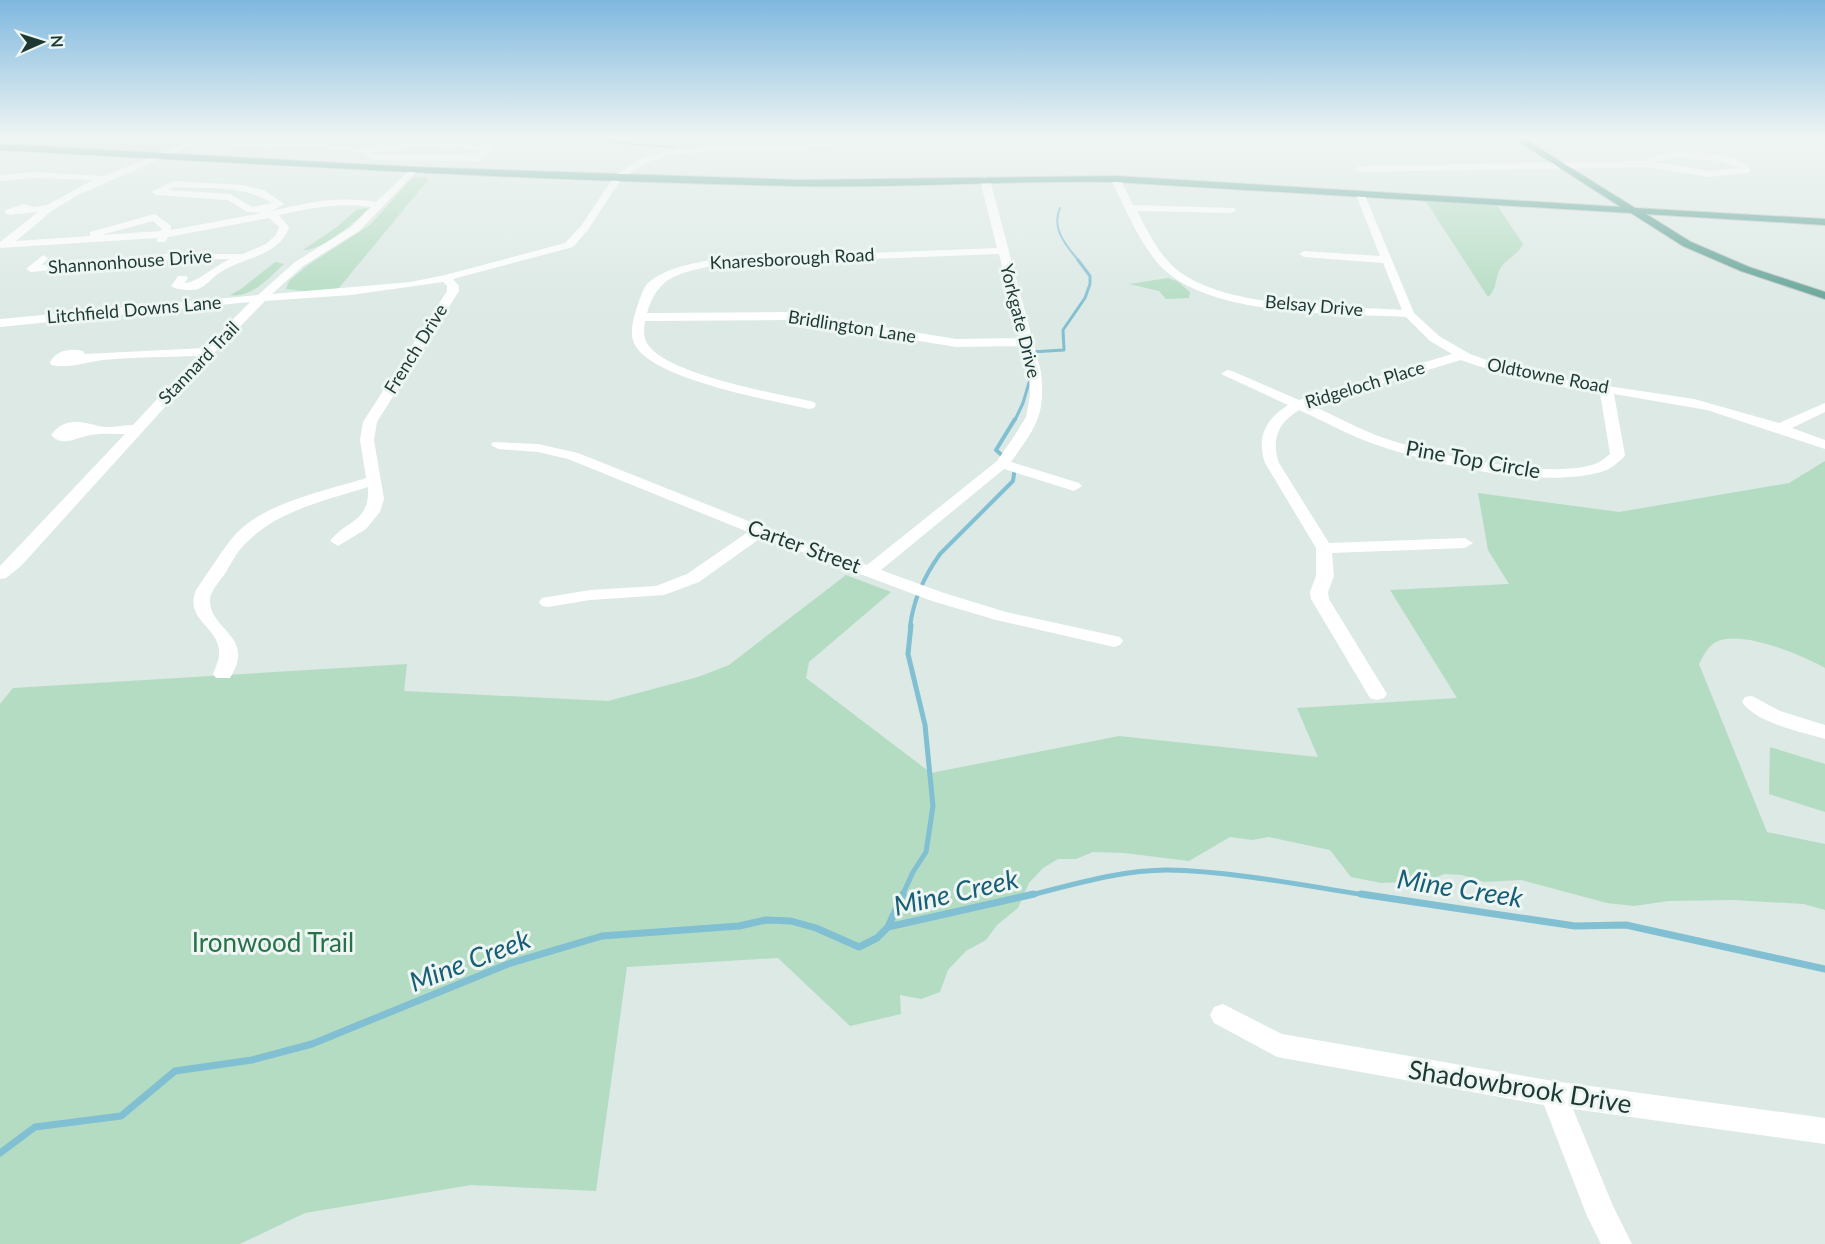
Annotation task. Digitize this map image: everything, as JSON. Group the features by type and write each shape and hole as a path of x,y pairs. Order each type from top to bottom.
{"main road":[{"path":"1380,196 1825,222"},
{"path":"1608,196 1677,239 1715,258 1825,296"}],"street":[{"path":"3,248 48,208 71,196"},
{"path":"54,218 85,196"},
{"path":"182,278 177,286 196,286 217,269 270,246 284,231 281,223 267,212 250,210 230,197 216,196"},
{"path":"267,196 279,204 267,212"},
{"path":"352,201 360,196"},
{"name":"Stannard Trail","path":"0,574 15,562 136,429 261,298 299,264 355,229 387,196"},
{"name":"French Drive","path":"338,541 353,532 378,500 378,489 367,438 370,423 453,291 453,286 446,278 568,245 578,238 604,196"},
{"name":"Yorkgate Drive","path":"870,571 1002,464 1022,436 1035,408 1037,395 1035,372 1002,252 990,196"},
{"name":"Belsay Drive","path":"1125,196 1162,260 1173,272 1220,294 1271,304 1409,314"},
{"name":"Oldtowne Road","path":"1361,196 1409,314 1421,330 1459,356 1527,376 1694,403 1780,428 1825,445"},
{"path":"3,248 25,244 166,234 229,224 267,212 316,203 382,201"},
{"path":"32,209 66,208"},
{"path":"1131,208 1231,210"},
{"path":"72,242 117,226 154,218 167,228 166,234 148,258"},
{"path":"25,244 40,231"},
{"name":"Knaresborough Road","path":"809,405 690,375 664,366 650,357 642,346 638,332 640,317 651,287 663,277 694,265 785,258 1002,252"},
{"name":"Shannonhouse Drive","path":"43,258 31,269 193,254 245,257"},
{"path":"1304,254 1386,260"},
{"name":"Litchfield Downs Lane","path":"0,323 261,298 351,292 446,278"},
{"path":"1203,300 1220,294"},
{"name":"Bridlington Lane","path":"640,317 791,316 874,328 933,340 986,343 1027,342"},
{"path":"82,358 208,352"},
{"name":"Ridgeloch Place","path":"1324,548 1266,451 1271,429 1278,419 1299,404 1459,356"},
{"path":"1227,374 1299,404"},
{"name":"Pine Top Circle","path":"1299,404 1353,430 1404,449 1478,465 1558,474 1606,467 1614,462 1618,455 1606,388"},
{"path":"1780,428 1825,407"},
{"path":"88,431 136,429"},
{"name":"Carter Street","path":"498,445 538,448 573,456 760,531 938,597 1002,616 1114,641"},
{"path":"1002,464 1074,486"},
{"path":"223,674 230,656 227,643 220,631 211,624 201,600 205,590 240,539 262,522 291,507 375,480"},
{"path":"548,602 590,595 658,591 673,586 693,578 760,531"},
{"path":"1377,694 1320,599 1319,592 1325,576 1324,548 1465,543"},
{"path":"1752,702 1773,716 1825,732"},
{"name":"Shadowbrook Drive","path":"1223,1015 1277,1045 1553,1094 1825,1131"},
{"path":"1553,1094 1602,1216 1617,1244"}],"green space":[{"path":"396,196 415,196 338,289 304,291 286,289 289,281 308,265 370,225"},
{"path":"1425,200 1497,205 1523,244 1519,251 1502,266 1488,297"},
{"path":"368,209 362,215 338,235 319,246 303,250 337,227 356,210"},
{"path":"275,262 284,264 260,286 245,294 230,295 241,289"},
{"path":"1168,278 1177,281 1190,292 1189,298 1166,299 1159,291 1129,284"},
{"name":"Ironwood Trail","path":"1825,461 1825,668 1771,645 1740,639 1716,642 1708,649 1699,664 1767,832 1825,844 1825,910 1804,904 1733,900 1668,901 1634,906 1607,903 1521,880 1484,882 1462,875 1444,874 1428,881 1381,883 1351,877 1330,850 1269,837 1252,840 1230,837 1189,861 1124,853 1093,852 1076,859 1058,859 1043,868 1029,883 1018,908 997,925 986,940 966,951 948,970 940,992 921,999 900,995 901,1014 850,1026 778,958 627,967 596,1191 471,1185 305,1213 240,1244 0,1244 0,704 13,688 407,664 404,691 608,701 698,677 729,665 846,575 891,592 809,662 806,678 931,773 1119,736 1318,757 1297,708 1457,698 1390,590 1509,584 1488,550 1478,493 1619,512 1789,483"},
{"path":"1770,747 1825,764 1825,812 1769,794"}],"waterway":[{"path":"1060,208 1057,223 1061,236 1079,261"},
{"path":"1031,352 1064,350 1063,330 1085,298 1090,284 1090,276 1078,260"},
{"path":"1015,420 1031,376"},
{"path":"1004,457 996,450 1015,419"},
{"path":"910,627 917,598 940,554 1013,481 1015,467"},
{"path":"902,896 913,872 926,852 933,806 925,725 908,654 911,625"},
{"name":"Mine Creek","path":"1027,896 1114,875 1167,870 1243,876 1371,896"},
{"path":"888,927 903,894"},
{"name":"Mine Creek","path":"888,927 1034,894"},
{"name":"Mine Creek","path":"1361,894 1575,926 1626,925 1825,969"},
{"name":"Mine Creek","path":"0,1153 35,1127 121,1116 175,1071 252,1060 312,1044 508,964 602,936 739,926 766,920 791,921 816,928 859,947 877,938 888,927"}]}
